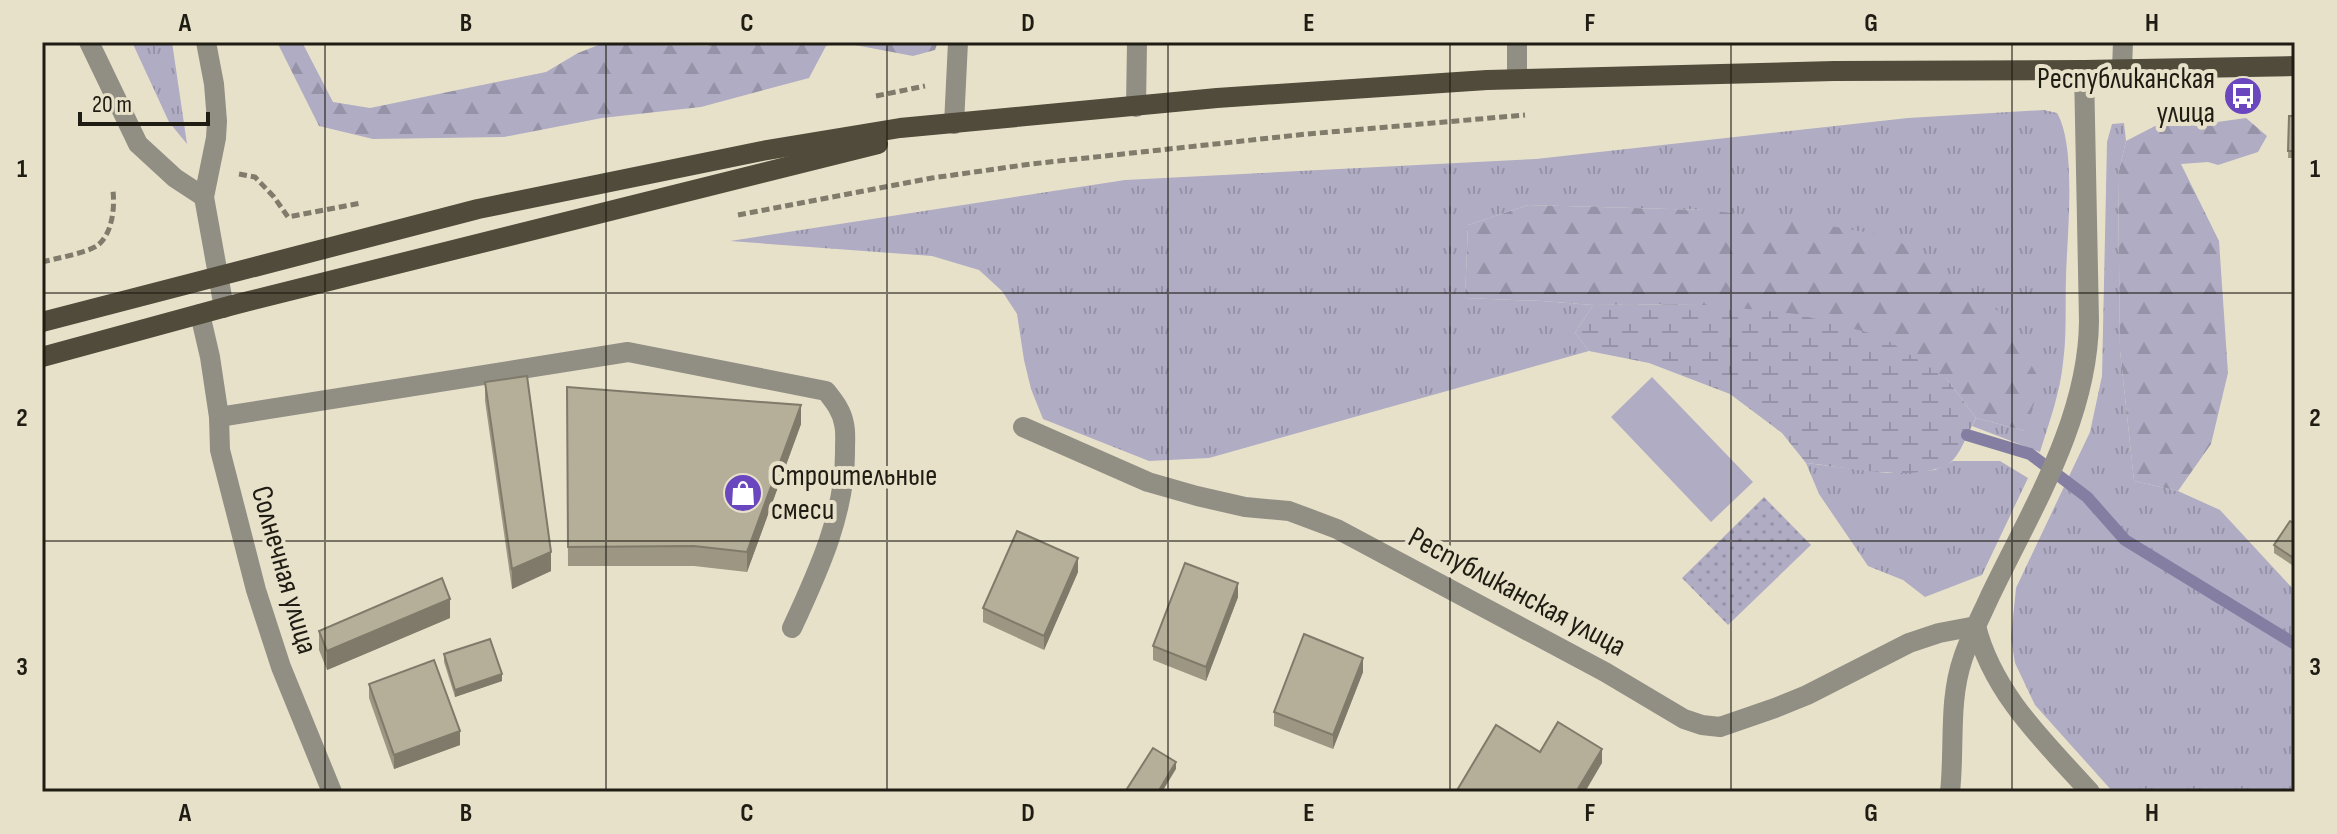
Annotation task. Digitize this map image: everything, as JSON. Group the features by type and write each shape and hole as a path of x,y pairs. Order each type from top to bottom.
{"main road":[{"path":"42,322 478,209 762,151 900,128 1373,87 1517,79 1834,71 2295,66"},
{"path":"42,357 200,314 951,125"}],"street":[{"path":"89,42 138,144 175,178 204,197"},
{"path":"206,42 217,121 204,197 224,308"},
{"path":"951,125 958,42"},
{"path":"1136,107 1137,42"},
{"path":"1517,42 1517,79"},
{"path":"2122,69 2123,42"},
{"path":"1950,792 1953,713 1962,661 2061,447 2085,373 2089,321 2084,70"},
{"name":"Солнечная улица","path":"200,314 219,417 220,450 256,590 281,667 332,792"},
{"path":"219,417 628,352 826,391 836,403 844,424 845,476 830,540 792,628"},
{"name":"Республиканская улица","path":"1023,427 1148,482 1245,507 1289,511 1337,529 1605,672 1684,719 1702,725 1720,727 1775,708 1909,643 1976,626"},
{"path":"1976,626 1985,655 2013,705 2090,792"}],"path":[{"path":"735,216 932,178 1031,164 1538,113"},
{"path":"42,262 97,247 106,234 112,215 115,203 113,191"}],"green space":[{"path":"132,42 172,42 187,144 169,122"},
{"path":"277,42 302,42 333,102 370,108 546,72 578,53 601,44 708,46 715,42 839,42 826,46 809,78 701,107 602,118 504,137 373,139 319,126"},
{"path":"839,42 938,42 935,50 913,56"},
{"path":"2044,110 2057,113 2063,128 2069,192 2062,374 2040,452 1972,426 1976,418 2025,431 1705,210 1528,205 1468,225 1465,298 1593,305 1575,333 1589,351 1209,458 1149,461 1043,419 1031,389 1017,314 1002,291 979,270 932,256 730,241 1125,180 1536,159 1908,118"},
{"path":"2246,118 2267,136 2258,152 2218,165 2208,162 2181,164 2219,241 2228,373 2211,444 2178,491 2134,481 2120,350 2118,175 2126,141 2155,126 2188,126"},
{"path":"2124,123 2126,141 2118,175 2120,350 2134,481 2178,491 2220,510 2295,591 2295,792 2113,792 2035,705 2015,663 2011,638 2016,588 2090,432 2102,376 2107,142 2112,124"},
{"path":"1528,205 1705,210 1802,221 1893,237 2002,314 2041,382 2025,431 1976,418 1946,378 1699,304 1593,305 1465,298 1468,225"},
{"path":"1699,304 1797,314 1881,336 1946,378 1976,418 1955,457 1939,468 1902,473 1806,463 1782,433 1730,394 1649,363 1589,351 1575,333 1593,305"},
{"path":"1652,377 1753,482 1711,522 1611,417"},
{"path":"1953,461 2000,461 2028,478 1982,575 1925,597 1903,580 1868,566 1819,494 1806,463 1887,473 1935,470"},
{"path":"1764,497 1811,545 1728,625 1682,578"}],"building":[{"path":"2289,116 2295,116 2295,151 2288,151"},
{"path":"527,376 551,552 512,569 485,382"},
{"path":"567,387 801,405 747,552 694,546 568,547"},
{"path":"2290,521 2295,524 2295,559 2274,545"},
{"path":"1017,531 1078,558 1044,636 983,608"},
{"path":"1185,563 1238,583 1206,667 1153,646"},
{"path":"442,578 450,599 327,651 319,631"},
{"path":"1304,634 1363,658 1333,735 1274,712"},
{"path":"490,639 502,674 455,690 444,654"},
{"path":"434,660 460,731 394,755 369,684"},
{"path":"1558,722 1602,749 1576,792 1456,792 1496,725 1540,752"},
{"path":"1153,748 1176,762 1158,792 1125,792"}],"waterway":[{"path":"1967,435 2030,454 2087,497 2125,540 2295,644"}],"place":[{"name":"Республиканская улица","path":"2243,96"},
{"name":"Строительные смеси","path":"743,493"}]}
